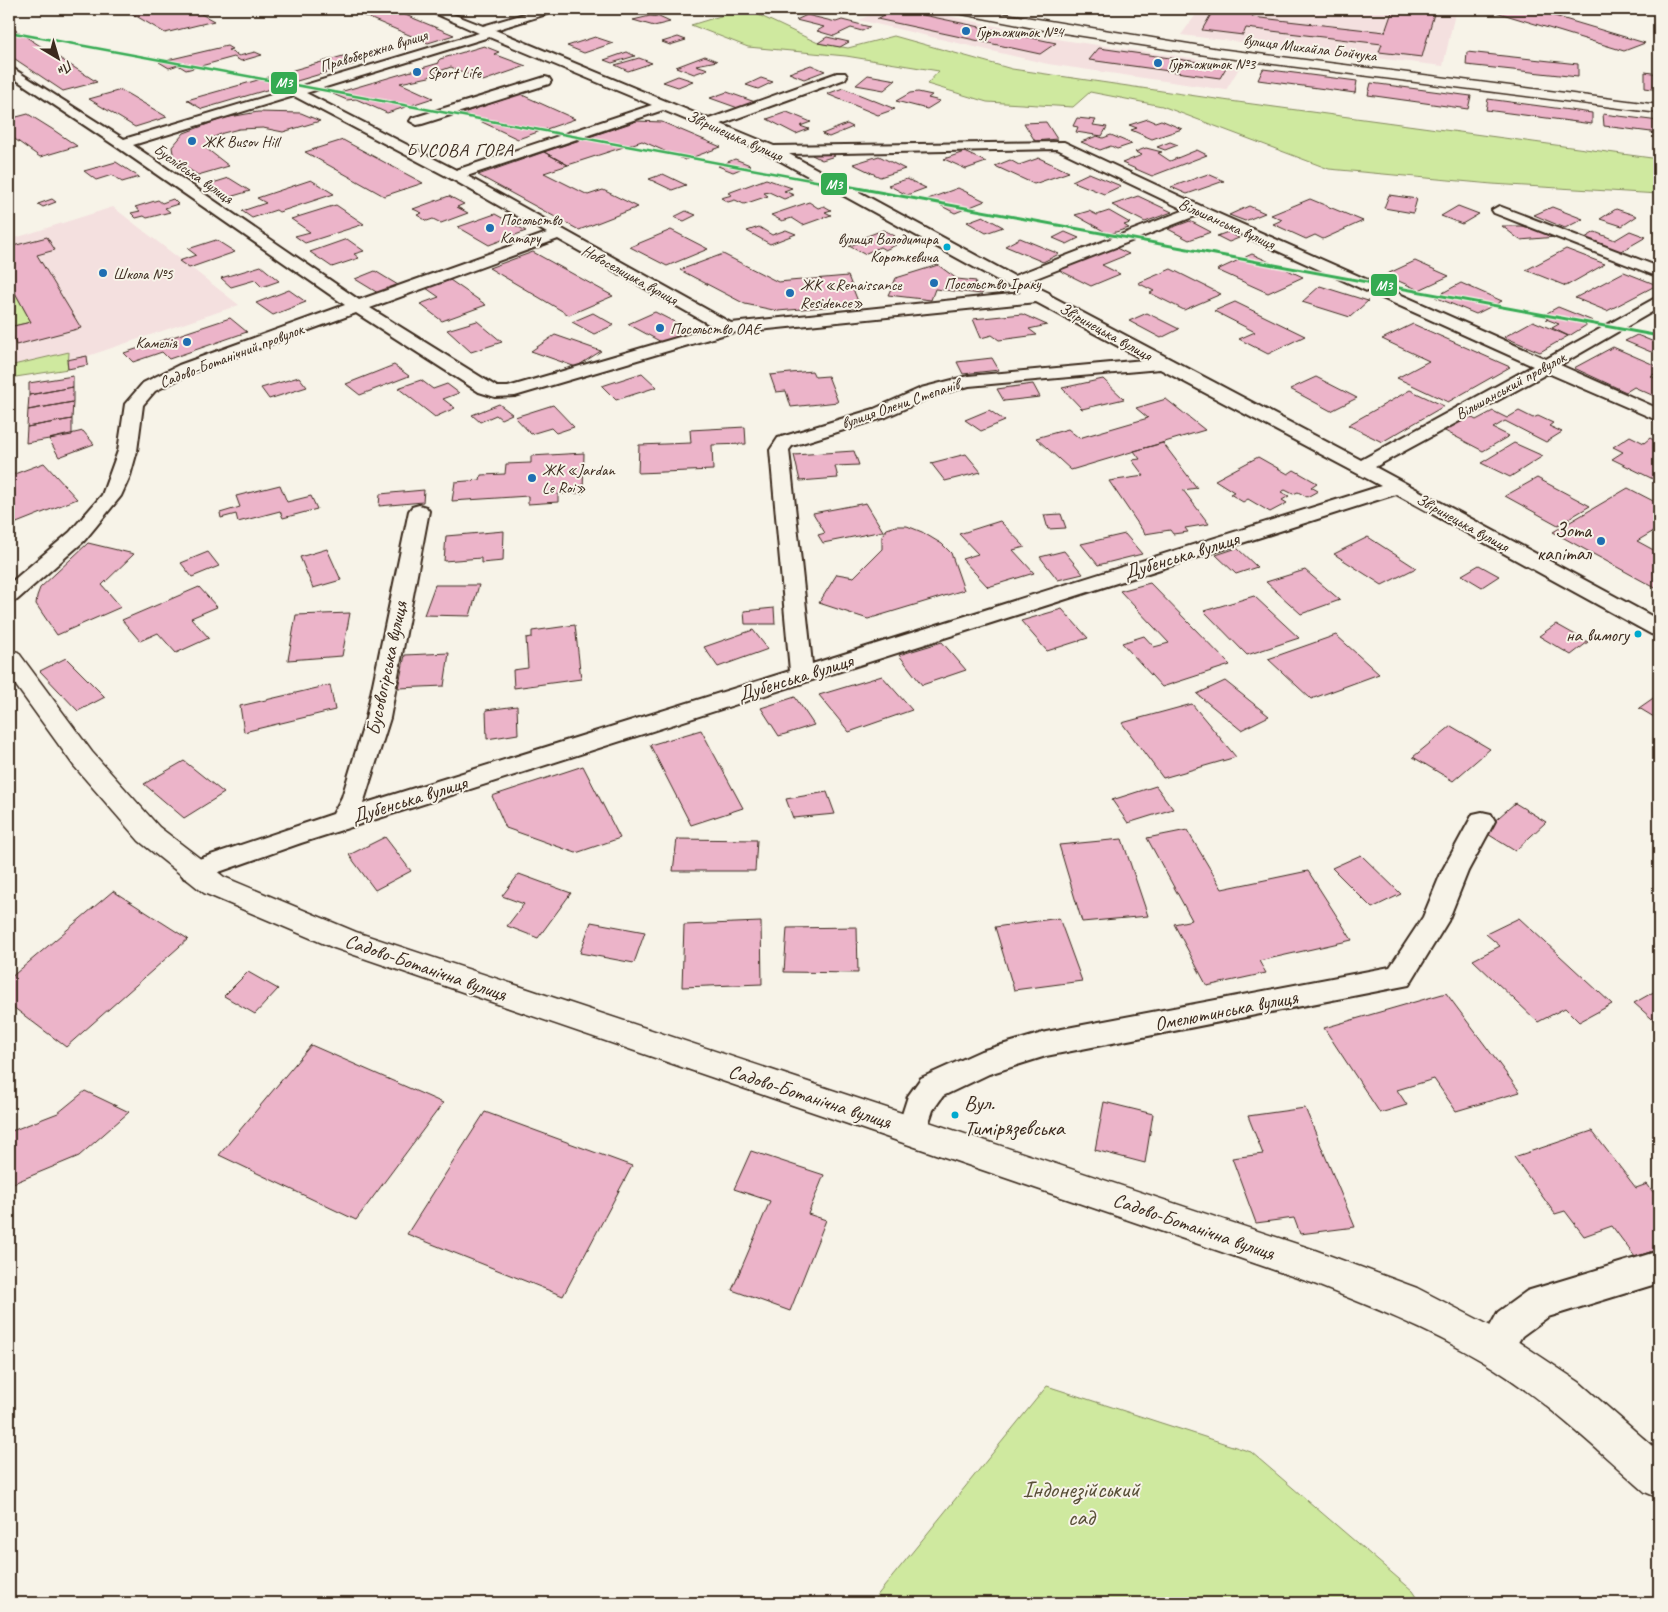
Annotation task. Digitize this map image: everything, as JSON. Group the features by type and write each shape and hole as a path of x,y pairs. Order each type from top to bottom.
{"main road":[{"name":"вулиця Михайла Бойчука","path":"957,9 1080,33 1185,49 1659,109"},
{"name":"вулиця Михайла Бойчука","path":"998,9 1096,27 1227,46 1659,100"},
{"name":"Садово-Ботанічна вулиця","path":"9,658 84,759 149,834 193,870 235,895 344,940 1312,1266 1404,1301 1495,1348 1565,1396 1659,1478"}],"street":[{"name":"Звіринецька вулиця","path":"432,9 771,150 1043,296 1163,364 1398,487 1659,629"},
{"name":"Правобережна вулиця","path":"122,144 295,92 552,9"},
{"name":"Буслівська вулиця","path":"9,70 122,144 358,307"},
{"path":"709,124 842,76"},
{"path":"417,121 545,81"},
{"name":"Новоселицька вулиця","path":"295,92 456,175 728,328"},
{"path":"456,175 666,105"},
{"name":"Вільшанська вулиця","path":"771,150 1059,145 1198,210 1659,416"},
{"path":"1015,281 1198,210"},
{"path":"1499,210 1659,272"},
{"name":"Садово-Ботанічний провулок","path":"9,595 85,526 112,495 135,422 134,404 149,387 185,369 558,234"},
{"path":"358,307 485,388 502,393 728,328 1043,296"},
{"name":"Вільшанський провулок","path":"1360,468 1547,366 1659,301"},
{"name":"вулиця Олени Степанів","path":"802,675 779,450 786,442 806,434 880,413 927,392 968,381 1163,364"},
{"name":"Дубенська вулиця","path":"193,870 342,820 1398,487"},
{"name":"Бусовогірська вулиця","path":"342,820 354,797 378,718 419,511"},
{"name":"Омелютинська вулиця","path":"912,1130 919,1105 932,1087 981,1064 1046,1044 1399,977 1436,921 1456,870 1482,821"},
{"path":"1495,1348 1510,1324 1539,1303 1659,1267"}],"shaded area":[{"path":"883,9 915,9 1062,40 1241,65 1226,90 1048,64 859,20"},
{"path":"1200,9 1456,9 1443,66 1181,35"},
{"name":"Школа №5","path":"113,207 239,305 88,356 88,365 9,378 9,240"}],"green space":[{"path":"715,9 746,9 818,43 848,48 894,36 1012,69 1230,101 1659,159 1659,194 1492,184 1329,169 1162,106 1090,92 1073,107 987,102 927,84 939,71 846,56 748,47 691,25 727,14"},
{"path":"13,289 31,322 9,327 9,290"},
{"path":"69,352 68,369 9,378 9,366"},
{"name":"Індонезійський сад","path":"1047,1386 1251,1452 1413,1591 1421,1603 871,1603"}],"building":[{"path":"147,9 167,9 173,12 192,9 214,21 165,33 131,13"},
{"path":"348,9 391,9 454,35 428,43"},
{"name":"Гуртожиток №4","path":"895,9 1056,43 1040,54 877,19"},
{"path":"1214,9 1253,13 1252,17 1385,32 1393,9 1435,10 1422,57 1379,52 1382,44 1246,28 1243,35 1202,30"},
{"path":"1486,9 1531,9 1645,43 1624,51"},
{"path":"807,15 836,22 842,20 870,27 862,31 851,28 834,36 817,31 824,27 796,20"},
{"path":"650,16 659,17 670,22 654,26 633,20"},
{"path":"9,26 97,82 63,91 9,55"},
{"path":"595,37 613,43 584,53 567,46"},
{"path":"678,37 686,40 670,45 662,42"},
{"path":"827,37 849,42 840,47 818,43"},
{"path":"227,46 232,49 228,50 239,56 255,52 262,55 241,61 234,57 186,70 178,65 169,68 159,62"},
{"path":"484,46 499,52 494,54 526,66 483,81 451,67 434,73 429,77 400,83 433,98 387,113 356,99 347,100 333,94 439,63 440,59"},
{"name":"Гуртожиток №3","path":"1099,48 1227,66 1220,78 1089,60"},
{"path":"627,52 635,56 612,63 604,60"},
{"path":"1467,52 1578,64 1578,77 1466,65"},
{"path":"343,56 358,63 202,109 187,100"},
{"path":"705,56 717,61 696,65 708,69 694,74 676,67"},
{"path":"639,58 652,63 628,71 615,65"},
{"path":"811,65 825,71 804,79 789,73"},
{"path":"1263,69 1357,81 1355,93 1258,80"},
{"path":"1645,72 1659,74 1659,90 1645,88"},
{"path":"868,75 896,80 884,90 856,85"},
{"path":"678,76 693,81 678,87 663,82"},
{"path":"761,78 773,82 758,89 746,85"},
{"path":"1371,83 1471,96 1468,109 1368,95"},
{"path":"843,88 895,109 878,115 827,94"},
{"path":"121,90 167,117 135,127 89,99"},
{"path":"727,92 755,102 738,108 710,98"},
{"path":"918,92 932,95 928,98 940,101 927,109 896,101 910,93"},
{"path":"520,94 575,119 518,139 463,113"},
{"path":"1488,99 1592,113 1592,124 1486,110"},
{"name":"ЖК Busov Hill","path":"258,112 301,113 320,121 283,132 263,128 239,129 223,133 212,138 207,149 229,166 198,175 174,160 172,147 184,133 224,118"},
{"path":"787,112 811,122 800,126 809,129 796,134 767,119"},
{"path":"28,114 77,146 40,157 9,135 9,119"},
{"path":"1603,114 1659,121 1659,133 1604,126"},
{"path":"1077,118 1096,120 1093,125 1107,127 1102,136 1076,132 1078,127 1073,126"},
{"path":"1148,119 1155,122 1161,120 1182,129 1152,139 1131,130 1137,128 1129,125"},
{"path":"637,121 662,122 721,147 685,160 642,141 568,165 544,152"},
{"path":"1046,122 1057,139 1035,141 1024,123"},
{"path":"847,124 853,127 829,137 822,134"},
{"path":"1111,135 1132,144 1117,149 1111,146 1100,150 1081,142 1097,136 1103,138"},
{"path":"343,140 423,183 384,196 305,152"},
{"path":"1170,142 1178,145 1165,150 1157,147"},
{"path":"1146,148 1162,152 1158,153 1170,161 1197,150 1207,155 1152,176 1122,163 1142,155 1135,152"},
{"path":"825,150 835,156 822,160 812,155"},
{"path":"544,152 568,165 544,173 588,195 603,190 638,207 579,230 478,175"},
{"path":"964,152 986,162 966,169 944,159"},
{"path":"879,156 905,169 880,177 853,164"},
{"path":"1039,158 1069,172 1034,184 995,166 1010,160 1019,165"},
{"path":"735,159 750,165 733,172 718,166"},
{"path":"116,162 139,177 122,182 112,175 96,180 84,171"},
{"path":"1089,173 1121,186 1104,194 1072,181"},
{"path":"663,174 686,185 672,190 649,179"},
{"path":"1208,174 1224,181 1187,194 1171,187"},
{"path":"229,178 250,191 223,199 203,186"},
{"path":"766,179 792,188 784,191 794,195 784,199 769,192 764,193 768,196 744,204 735,200 728,202 721,198 732,195 728,193"},
{"path":"907,179 926,188 907,195 888,185"},
{"path":"311,180 334,194 279,212 276,210 252,218 242,211 266,203 257,198"},
{"path":"958,188 985,201 955,213 928,199"},
{"path":"1389,195 1417,199 1413,213 1384,208"},
{"path":"449,196 464,204 457,207 468,213 441,223 433,219 427,221 417,215 422,213 413,209"},
{"path":"1138,196 1172,212 1145,222 1112,205"},
{"path":"52,199 56,202 43,207 38,204"},
{"path":"173,199 178,204 165,208 170,212 147,218 144,216 136,218 131,213 140,211 135,207 158,200 162,203"},
{"path":"1310,199 1363,221 1323,239 1315,235 1306,239 1273,224 1282,220 1271,215"},
{"path":"809,202 818,208 824,206 831,210 825,212 831,215 803,225 792,218 782,221 771,215"},
{"path":"336,205 364,224 305,243 295,236 310,232 291,219"},
{"path":"1249,206 1265,213 1245,221 1229,215"},
{"path":"1458,206 1479,214 1462,224 1441,216"},
{"path":"1552,207 1583,219 1565,228 1534,215"},
{"path":"1616,209 1637,216 1622,226 1600,219"},
{"path":"686,211 696,215 684,221 674,217"},
{"path":"1089,211 1097,215 1109,211 1130,223 1124,225 1129,228 1109,234 1075,215"},
{"path":"495,214 526,231 489,245 458,227"},
{"path":"983,216 1003,227 986,233 967,222"},
{"path":"1190,221 1211,232 1189,240 1168,229"},
{"path":"1502,226 1529,226 1556,237 1520,240"},
{"path":"759,227 772,235 786,230 796,234 770,244 747,231"},
{"path":"671,230 708,249 667,266 630,247"},
{"path":"883,230 895,236 886,240 896,245 885,250 880,247 864,254 849,246 858,243 854,241"},
{"path":"1630,231 1646,237 1620,252 1585,238 1595,232 1615,240"},
{"path":"1065,232 1079,238 1067,244 1053,238"},
{"path":"1228,232 1239,238 1229,242 1217,236"},
{"path":"47,237 55,250 37,255 81,328 16,345 9,327 31,322 13,289 9,290 9,247"},
{"path":"1020,238 1059,254 1043,262 1005,246"},
{"path":"347,239 364,251 354,254 359,258 332,267 310,252"},
{"path":"216,240 235,252 189,268 179,261 196,255 188,249"},
{"path":"1114,247 1129,254 1102,265 1120,274 1091,286 1059,270"},
{"path":"1566,249 1605,264 1566,286 1526,270"},
{"path":"533,252 613,296 569,315 489,268"},
{"name":"ЖК «Renaissance Residence»","path":"723,254 778,282 848,276 859,304 778,311 745,304 680,270"},
{"path":"1252,254 1303,277 1268,293 1217,270"},
{"path":"1415,261 1449,276 1419,290 1385,275"},
{"name":"Посольство Іраку","path":"938,265 957,279 976,281 975,286 984,287 982,294 935,289 931,300 888,295 896,278"},
{"path":"261,266 279,281 262,287 255,280 231,287 221,278"},
{"path":"1171,269 1221,294 1184,310 1150,293 1154,291 1138,283"},
{"path":"375,271 398,285 378,293 355,279"},
{"path":"1624,272 1657,285 1607,311 1575,298"},
{"path":"450,280 486,305 442,321 420,304 439,297 426,288"},
{"path":"1461,283 1502,301 1476,314 1435,297"},
{"path":"1320,286 1368,301 1350,317 1302,302"},
{"path":"289,290 306,302 273,315 256,303"},
{"path":"1235,302 1305,336 1268,354 1239,339 1255,332 1214,311"},
{"path":"1558,307 1593,321 1569,336 1552,328 1559,324 1546,319 1552,316 1547,313"},
{"name":"Посольство ОАЕ","path":"655,312 692,331 665,344 628,324"},
{"path":"593,313 614,325 594,334 572,322"},
{"path":"1147,313 1179,329 1161,338 1129,321"},
{"path":"1022,314 1047,325 1029,329 1037,335 999,340 992,335 981,338 973,319"},
{"name":"Камелія","path":"230,318 247,332 169,359 162,352 133,362 124,353"},
{"path":"477,321 502,342 471,352 447,330"},
{"path":"1533,321 1568,336 1540,352 1504,337"},
{"path":"1413,324 1510,367 1448,402 1397,378 1429,361 1382,339"},
{"path":"555,335 601,351 576,367 531,351"},
{"path":"1637,335 1659,344 1659,347 1651,352 1625,341"},
{"path":"1613,347 1659,367 1659,371 1651,376 1659,380 1659,393 1654,396 1634,387 1626,392 1574,368"},
{"path":"87,356 88,365 68,369 67,360"},
{"path":"992,358 999,370 963,374 957,362"},
{"path":"394,365 409,376 360,395 346,384"},
{"path":"812,371 815,377 828,376 838,402 791,407 786,391 776,392 770,375"},
{"path":"642,373 657,387 616,400 602,386"},
{"path":"73,376 73,387 29,395 29,383"},
{"path":"299,377 307,387 269,399 261,388"},
{"path":"1316,377 1357,398 1331,411 1290,389"},
{"path":"1103,379 1124,399 1082,409 1062,388"},
{"path":"421,380 433,389 447,384 459,393 443,399 455,408 435,417 398,388"},
{"path":"1033,384 1040,397 1004,401 997,389"},
{"path":"73,387 73,402 28,410 29,395"},
{"path":"1410,390 1444,406 1382,442 1348,425"},
{"path":"1166,399 1205,430 1071,470 1036,438 1068,429 1079,438 1148,418 1136,408"},
{"path":"73,402 72,419 27,427 28,410"},
{"path":"499,404 512,414 501,419 496,415 480,422 472,415"},
{"path":"553,405 574,427 556,433 551,428 531,434 515,417"},
{"path":"989,410 1005,421 981,431 965,420"},
{"path":"1493,411 1507,418 1519,411 1533,418 1538,416 1553,423 1549,426 1562,432 1546,442 1505,421 1493,428 1509,436 1483,451 1441,429 1467,415 1476,420"},
{"path":"72,419 72,435 26,443 27,427"},
{"path":"745,427 746,444 712,445 713,470 638,473 639,445 691,443 690,430"},
{"path":"83,431 94,444 59,457 49,439"},
{"path":"1630,436 1644,443 1650,438 1659,443 1659,475 1653,479 1612,459 1623,452 1613,447"},
{"path":"1163,443 1197,488 1183,490 1209,524 1185,528 1188,532 1173,534 1170,530 1145,534 1109,481 1144,476 1132,460 1140,459 1134,451"},
{"path":"1514,443 1543,456 1510,477 1481,463"},
{"path":"854,451 859,465 835,466 838,478 800,481 794,455"},
{"name":"ЖК «Jardan Le Roi»","path":"584,453 583,493 558,494 558,502 528,504 528,496 452,501 455,482 480,480 481,475 505,474 506,464 531,463 531,456"},
{"path":"966,454 981,472 945,481 931,463"},
{"path":"1258,457 1288,474 1294,470 1317,483 1311,487 1318,491 1307,497 1298,492 1293,494 1285,490 1281,492 1289,496 1282,500 1287,503 1270,512 1248,499 1243,502 1230,494 1234,492 1215,480"},
{"path":"44,463 77,499 9,526 9,480 12,479 9,476"},
{"path":"1537,478 1590,506 1558,525 1505,496"},
{"path":"280,485 287,502 311,496 317,509 283,518 280,511 238,522 236,514 221,518 220,513 240,507 236,496"},
{"path":"1628,488 1659,504 1659,528 1637,541 1659,553 1659,590 1553,532"},
{"path":"424,490 423,502 379,506 380,494"},
{"path":"866,503 883,531 823,543 818,535 825,533 813,513"},
{"path":"1061,514 1066,528 1048,529 1044,515"},
{"path":"1000,521 1025,547 1013,550 1034,573 988,587 962,559 978,554 959,534"},
{"path":"896,526 907,526 922,532 942,544 951,553 964,590 868,619 819,603 837,574 854,577 882,549 882,535 887,529"},
{"path":"504,531 503,561 481,563 481,558 444,561 446,536"},
{"path":"1125,534 1142,554 1098,565 1081,544"},
{"path":"1368,537 1416,568 1382,585 1334,554"},
{"path":"88,543 134,554 102,585 121,607 57,635 36,604 37,596 40,588"},
{"path":"1237,548 1257,567 1236,574 1216,555"},
{"path":"327,549 341,580 313,588 300,557"},
{"path":"1064,551 1083,574 1058,580 1040,557"},
{"path":"208,552 219,566 192,577 181,563"},
{"path":"1479,565 1499,576 1482,587 1462,575"},
{"path":"1305,570 1340,600 1301,614 1266,582"},
{"path":"1150,583 1230,665 1162,687 1122,643 1144,636 1154,647 1169,643 1120,591"},
{"path":"435,585 479,585 470,616 424,615"},
{"path":"199,587 217,607 191,618 209,638 176,653 158,633 140,641 122,620"},
{"path":"1254,596 1299,638 1247,655 1204,611"},
{"path":"774,608 775,624 745,624 744,611"},
{"path":"1062,609 1088,638 1047,651 1021,621"},
{"path":"350,613 342,656 288,660 296,615"},
{"path":"1556,624 1588,642 1571,655 1539,636"},
{"path":"575,625 581,679 514,688 513,670 528,668 526,638 532,637 532,631"},
{"path":"753,630 768,649 718,667 704,647"},
{"path":"1336,635 1379,674 1311,699 1268,659"},
{"path":"942,642 966,670 922,685 899,655"},
{"path":"449,653 444,686 398,688 405,655"},
{"path":"66,658 105,697 78,711 40,671"},
{"path":"882,676 912,710 849,732 819,695"},
{"path":"1225,681 1269,716 1241,730 1197,694"},
{"path":"330,685 335,710 244,732 240,706"},
{"path":"1659,694 1659,720 1639,708"},
{"path":"795,697 814,725 779,736 761,708"},
{"path":"1192,704 1236,757 1163,778 1122,723"},
{"path":"517,706 518,734 487,739 486,710"},
{"path":"1451,726 1490,749 1453,781 1413,757"},
{"path":"701,730 743,808 691,825 650,745"},
{"path":"184,761 224,793 184,818 144,784"},
{"path":"583,766 620,838 576,853 506,828 492,796"},
{"path":"1156,786 1173,809 1128,823 1112,800"},
{"path":"827,792 835,814 793,818 786,799"},
{"path":"1515,803 1546,822 1515,851 1483,831"},
{"path":"1187,830 1222,889 1308,871 1352,940 1259,961 1266,973 1207,986 1174,924 1192,920 1147,838"},
{"path":"385,837 411,871 375,890 349,855"},
{"path":"677,839 757,840 755,871 673,871"},
{"path":"1122,839 1148,916 1082,922 1059,845"},
{"path":"1361,855 1401,894 1372,908 1332,868"},
{"path":"519,874 571,893 538,938 507,926 524,904 502,896"},
{"path":"113,891 188,939 66,1047 9,1004 9,979"},
{"path":"1059,918 1082,981 1014,990 995,927"},
{"path":"1519,918 1612,1004 1579,1022 1565,1008 1538,1022 1473,960 1500,946 1486,934"},
{"path":"591,922 645,932 634,963 580,953"},
{"path":"761,922 762,984 682,987 684,925"},
{"path":"857,927 858,973 784,972 787,928"},
{"path":"248,972 278,989 255,1014 224,996"},
{"path":"1659,989 1659,1025 1634,1003"},
{"path":"1446,993 1520,1092 1456,1111 1434,1079 1397,1090 1407,1105 1380,1113 1324,1028"},
{"path":"311,1045 443,1103 356,1220 219,1155"},
{"path":"85,1091 129,1112 79,1156 9,1185 9,1132 58,1113"},
{"path":"1104,1102 1153,1114 1145,1163 1095,1150"},
{"path":"1305,1108 1355,1227 1300,1234 1294,1218 1256,1223 1232,1158 1263,1154 1248,1116"},
{"path":"485,1112 632,1166 563,1296 407,1234"},
{"path":"1592,1131 1636,1188 1647,1184 1659,1200 1659,1206 1655,1208 1659,1214 1659,1249 1635,1257 1612,1226 1584,1236 1565,1211 1555,1214 1514,1157"},
{"path":"751,1151 824,1175 808,1214 826,1220 790,1311 732,1290 770,1201 734,1189"}],"transit line":[{"name":"M3","path":"9,32 1659,336"}],"place":[{"name":"Гуртожиток №4","path":"966,31"},
{"name":"Гуртожиток №3","path":"1158,63"},
{"name":"Sport Life","path":"417,72"},
{"name":"ЖК Busov Hill","path":"192,141"},
{"name":"Посольство Катару","path":"490,228"},
{"name":"вулиця Володимира Короткевича","path":"947,247"},
{"name":"Школа №5","path":"103,273"},
{"name":"Посольство Іраку","path":"934,283"},
{"name":"ЖК «Renaissance Residence»","path":"790,293"},
{"name":"Посольство ОАЕ","path":"660,328"},
{"name":"Камелія","path":"187,342"},
{"name":"ЖК «Jardan Le Roi»","path":"532,478"},
{"name":"Зота капітал","path":"1601,541"},
{"name":"на вимогу","path":"1638,634"},
{"name":"Вул. Тимірязєвська","path":"955,1115"}],"district":[{"name":"БУСОВА ГОРА","path":"460,149"}]}
